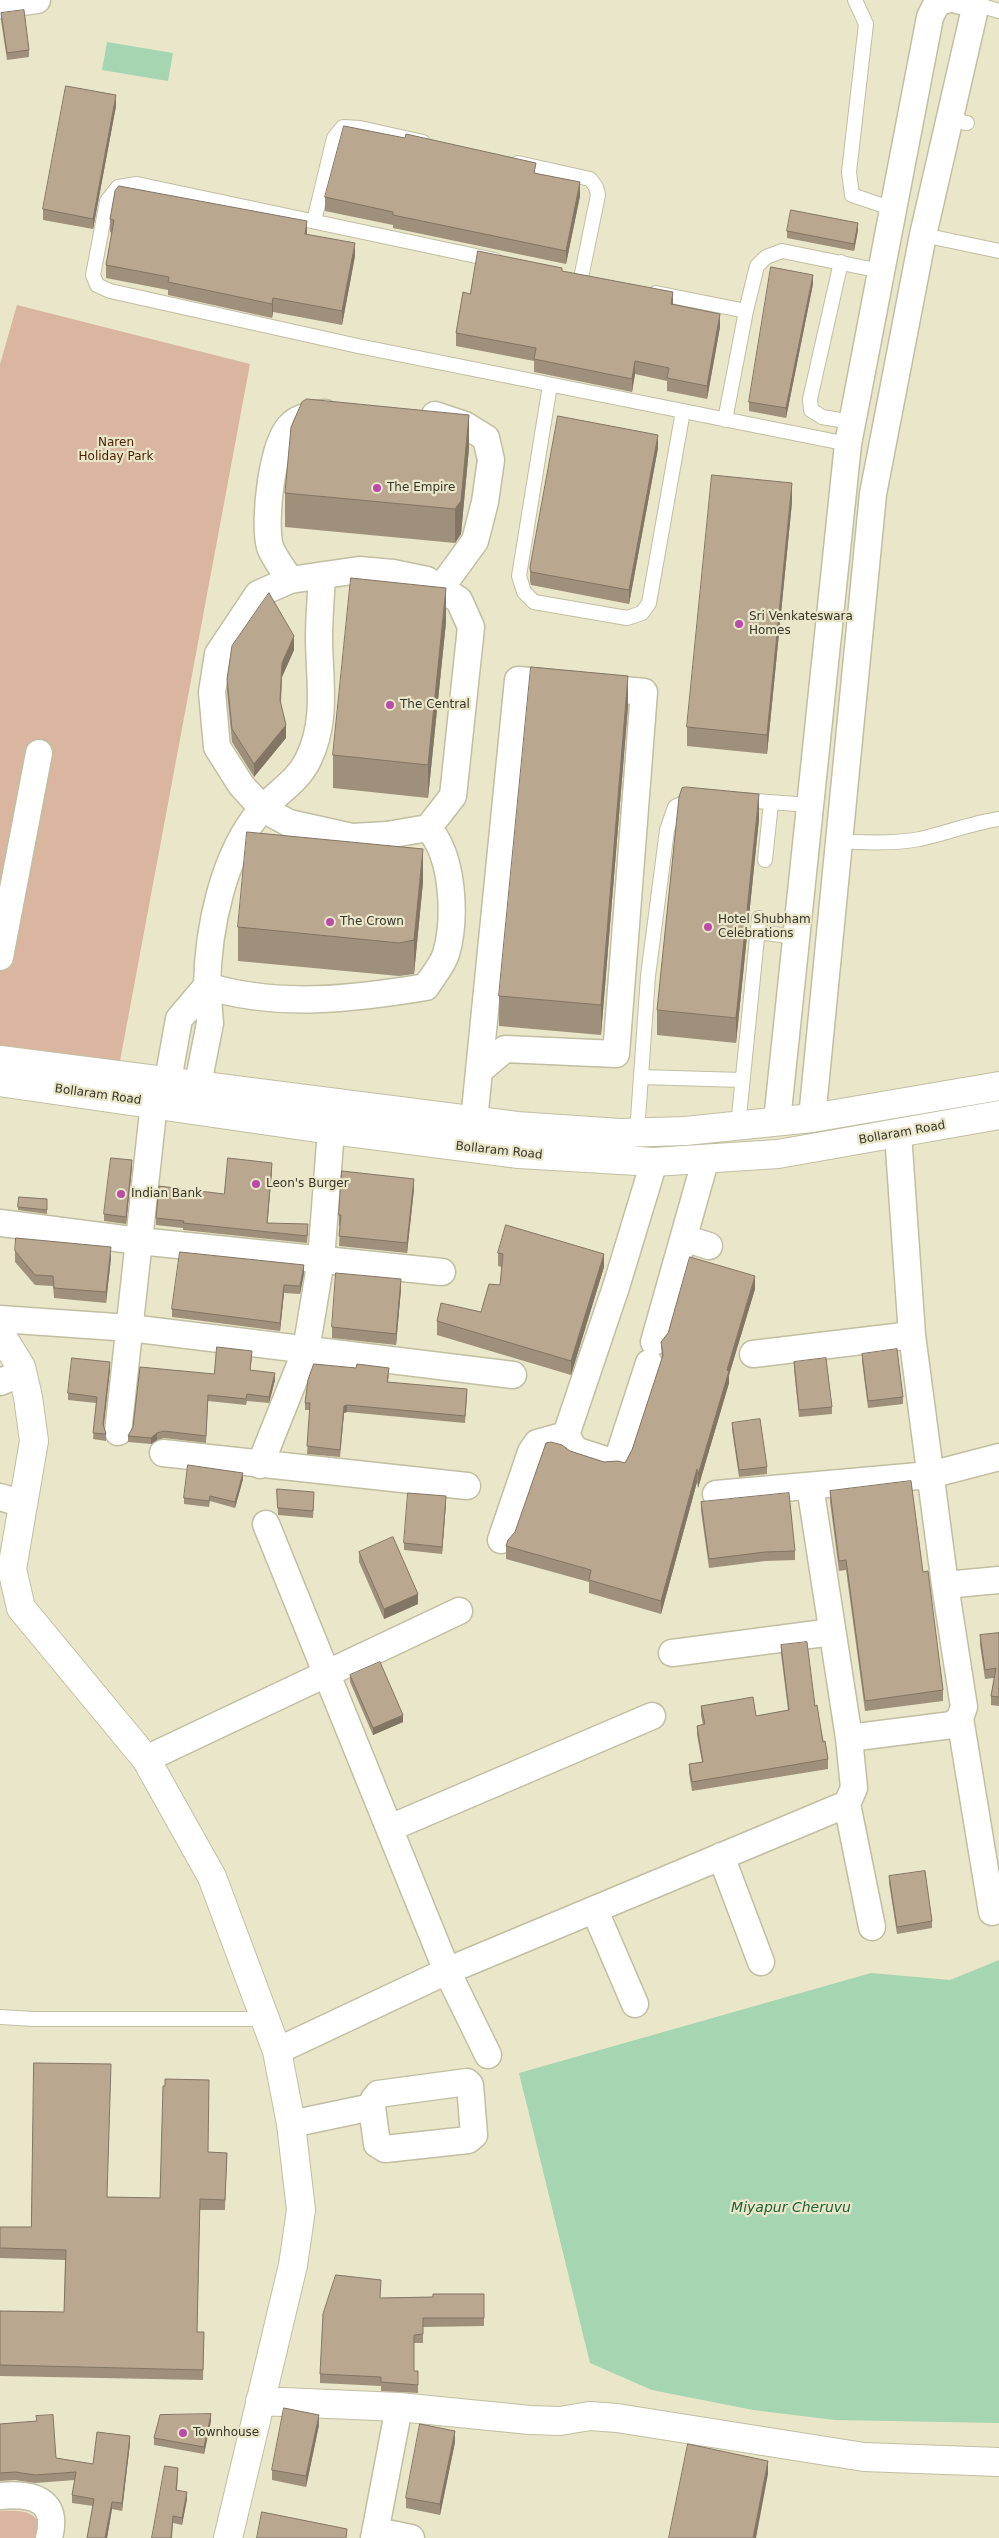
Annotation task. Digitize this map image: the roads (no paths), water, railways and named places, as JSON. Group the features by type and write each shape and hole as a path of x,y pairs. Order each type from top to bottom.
{"street":[{"path":"0,4 38,0"},
{"path":"777,1122 850,433 930,17 937,3 946,0"},
{"path":"812,1118 873,494 923,235 958,121 977,5"},
{"path":"891,219 923,235"},
{"path":"290,580 270,547 268,505 272,471 280,445 291,424 310,415 347,410"},
{"path":"412,411 430,414 465,425 486,438 490,460 485,502 475,541 440,589"},
{"path":"359,570 393,573 427,580 459,600 471,627 453,796 428,828 388,835 352,837 289,823 263,809 241,785 217,747 212,692 218,654 258,594 290,580 359,570"},
{"path":"198,1084 210,1023 207,986 208,954 216,902 244,833 263,809 295,780 308,760 320,728 322,684 319,638 322,576"},
{"path":"474,1121 479,1070 518,680 644,692 616,1054 505,1049 479,1070"},
{"path":"0,957 39,753"},
{"path":"207,986 235,995 289,1000 377,995 426,988 446,955 453,907 446,863 436,836 428,828"},
{"path":"168,1080 180,1019 207,986"},
{"name":"Bollaram Road","path":"0,1060 517,1126 637,1133 738,1126 812,1118 999,1086"},
{"name":"Bollaram Road","path":"0,1082 331,1130 519,1154 654,1162 778,1154 999,1115"},
{"path":"118,1432 154,1103"},
{"path":"260,1465 306,1350 321,1260 331,1130"},
{"path":"848,1738 952,1725 960,1718 964,1707 945,1585 912,1335 898,1134"},
{"path":"654,1162 566,1435 575,1450 609,1461 618,1458 651,1353 706,1158"},
{"path":"0,1223 139,1242 442,1272"},
{"path":"684,1238 709,1246"},
{"path":"0,1319 130,1328 512,1375"},
{"path":"0,1333 11,1378 28,1397 34,1442 12,1500 12,1570 21,1608 146,1759 212,1878 277,2051 291,2124 301,2210 293,2265 228,2538"},
{"path":"753,1354 912,1335"},
{"path":"501,1540 531,1452 537,1443 566,1435"},
{"path":"163,1453 466,1486"},
{"path":"716,1494 930,1475 999,1456"},
{"path":"810,1486 854,1788 846,1804 872,1927"},
{"path":"266,1524 447,1971 488,2055"},
{"path":"945,1585 999,1580"},
{"path":"146,1759 459,1611"},
{"path":"672,1653 832,1632"},
{"path":"390,1828 652,1716"},
{"path":"960,1718 992,1912"},
{"path":"277,2051 447,1971 595,1911 846,1804"},
{"path":"722,1856 761,1962"},
{"path":"595,1911 635,2004"},
{"path":"291,2124 372,2107"},
{"path":"260,2401 399,2407 530,2420 560,2421 590,2416 617,2418 864,2457 999,2462"},
{"path":"399,2407 375,2535 411,2538"},
{"path":"0,2496 21,2494 42,2501 49,2510 52,2525 49,2538"}],"lane":[{"path":"855,0 866,24 849,172 852,195 891,219"},
{"path":"314,221 334,138 343,127 360,128 437,145"},
{"path":"504,160 590,178 596,187 598,195 581,278"},
{"path":"505,262 137,184 118,187 107,201 93,275 97,285 110,291 358,346 725,420 850,433"},
{"path":"923,235 999,251"},
{"path":"725,420 746,311 757,266 766,257 782,251 881,271"},
{"path":"841,262 810,399 811,410 850,433"},
{"path":"639,290 746,311"},
{"path":"550,384 518,576 524,592 534,602 627,618 642,614 649,603 683,411"},
{"path":"637,1133 648,976 667,830 675,807 696,797 705,798"},
{"path":"724,799 810,805"},
{"path":"765,860 771,803"},
{"path":"839,841 877,844 920,839 980,822 999,819"},
{"path":"738,1126 758,925 796,936"},
{"path":"641,1077 742,1080"},
{"path":"0,2017 34,2019 266,2019"}],"water":[{"path":"107,42 173,53 168,81 102,70"},
{"name":"Miyapur Cheruvu","path":"999,1960 999,2423 835,2420 753,2410 652,2390 590,2363 519,2073 871,1973 950,1980"}],"place":[{"name":"The Empire","path":"377,488"},
{"name":"Sri Venkateswara Homes","path":"739,624"},
{"name":"The Central","path":"390,705"},
{"name":"The Crown","path":"330,922"},
{"name":"Hotel Shubham Celebrations","path":"708,927"},
{"name":"Leon's Burger","path":"256,1184"},
{"name":"Indian Bank","path":"121,1194"},
{"name":"Townhouse","path":"183,2433"}],"park label":[{"name":"Naren Holiday Park","path":"116,450"}]}
